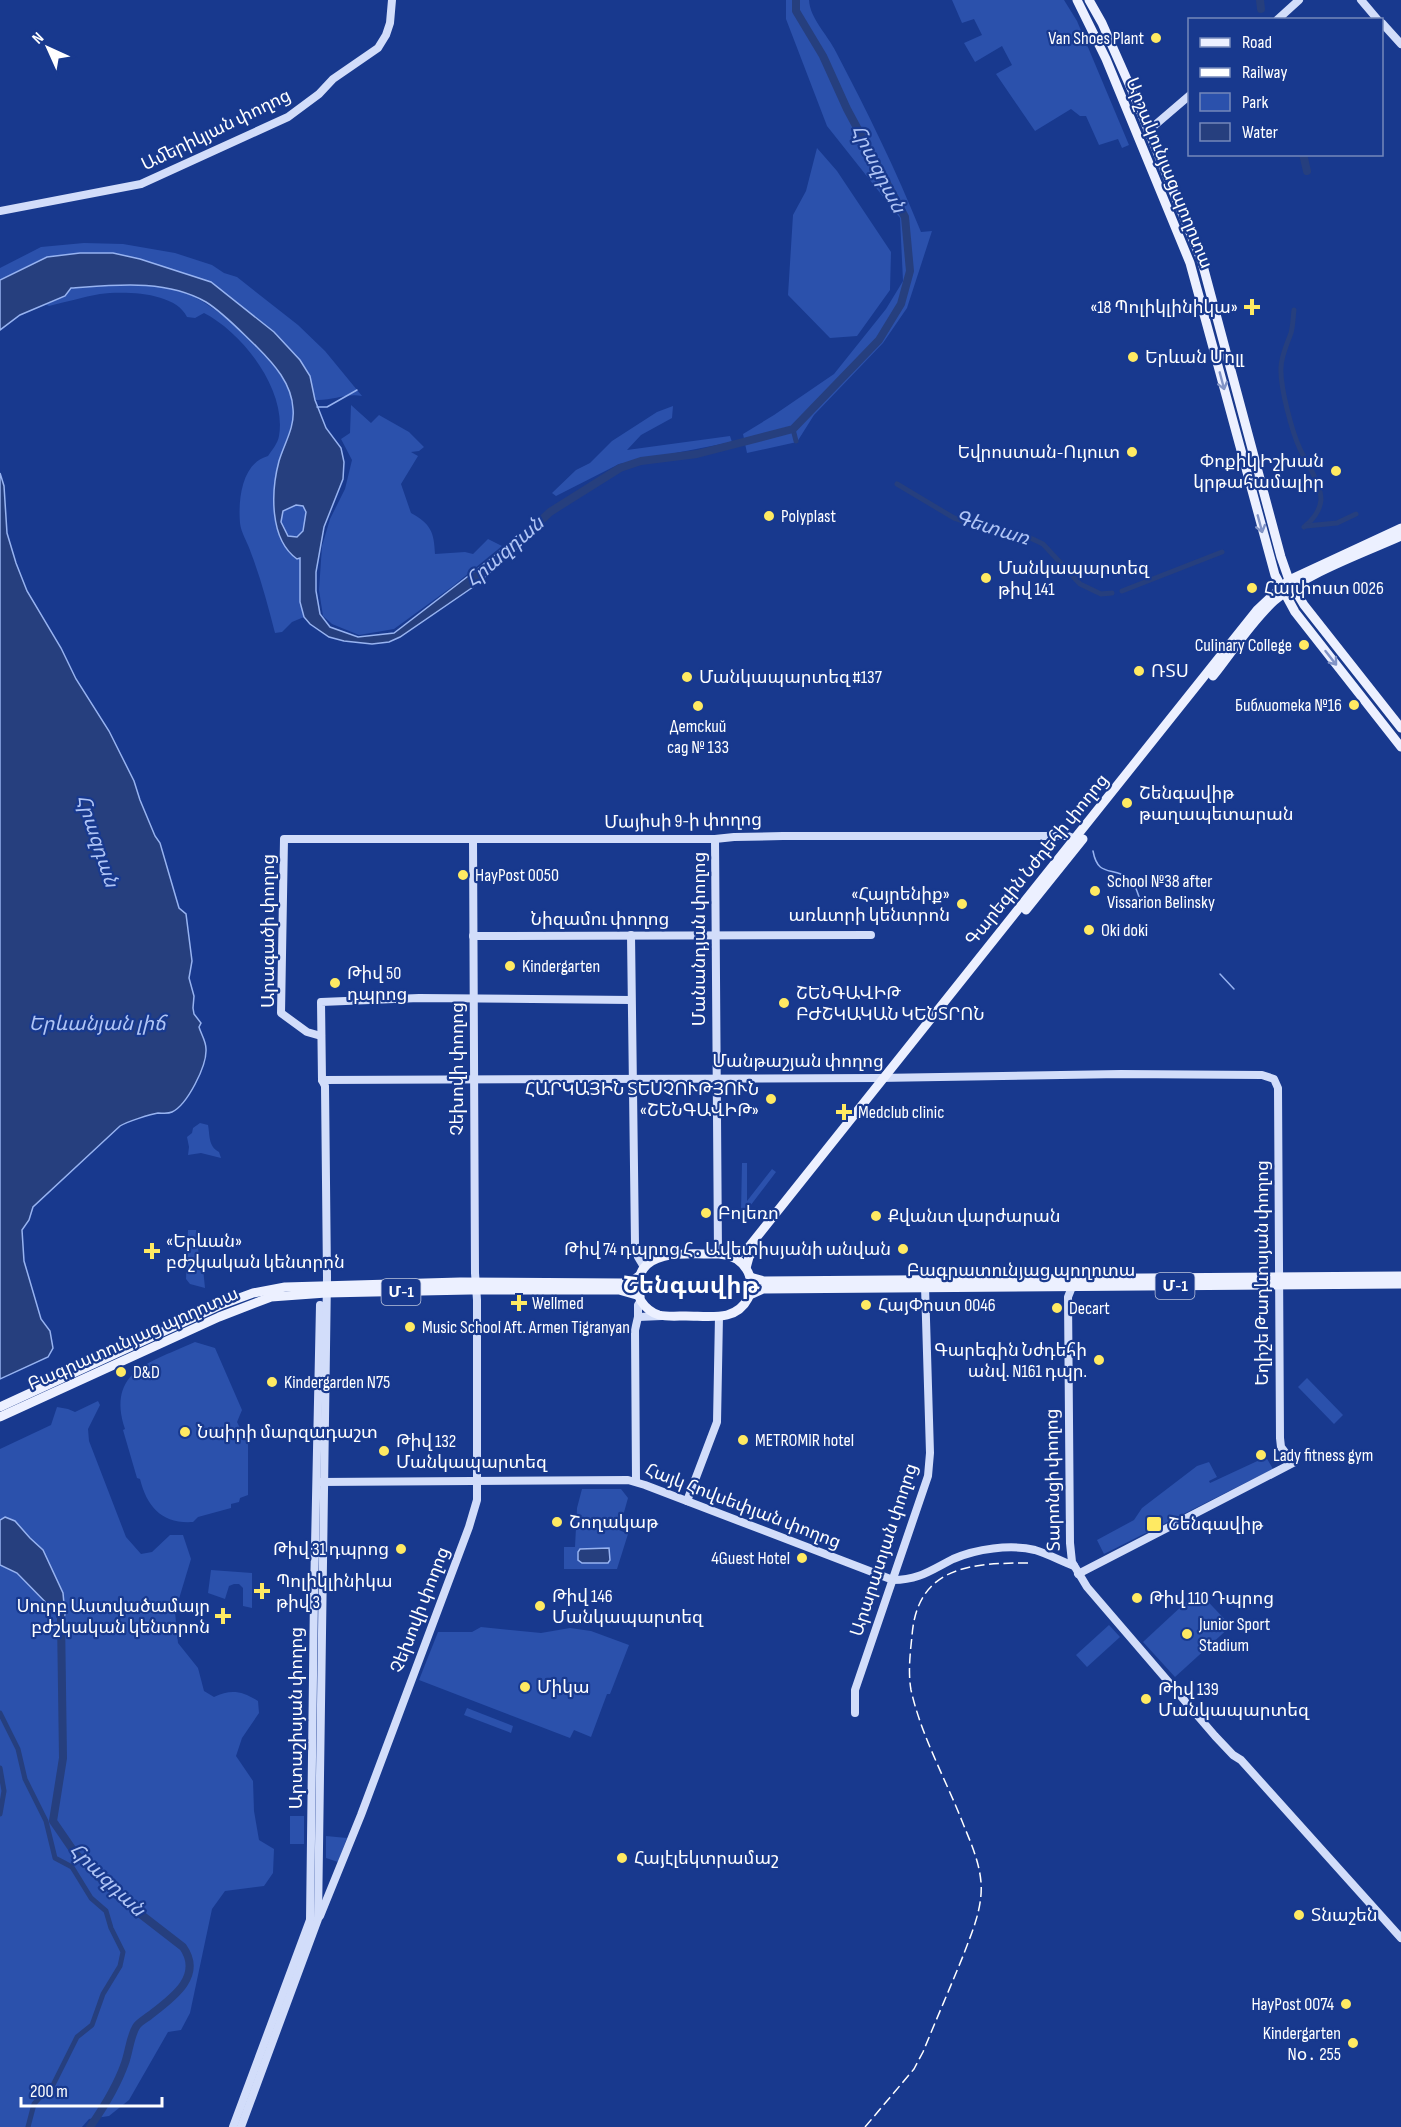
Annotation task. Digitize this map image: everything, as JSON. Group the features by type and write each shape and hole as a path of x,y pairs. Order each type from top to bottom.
{"main road":[{"name":"Արշակունյաց պողոտա","path":"1077,0 1092,27 1190,262 1268,553 1282,590 1295,612 1401,747"},
{"name":"Արշակունյաց պողոտա","path":"1089,0 1107,34 1202,262 1281,557 1291,583 1304,605 1401,728"},
{"path":"1159,186 1166,189 1169,182"},
{"path":"1168,207 1172,202 1178,202"},
{"path":"1240,447 1251,444"},
{"name":"Գարեգին Նժդեհի փողոց","path":"748,1272 753,1251 1253,615 1291,583 1401,528"},
{"name":"Գարեգին Նժդեհի փողոց","path":"1291,583 1401,536"},
{"path":"1367,703 1375,702 1376,697"},
{"path":"1378,717 1378,709 1386,710"},
{"name":"Գարեգին Նժդեհի փողոց","path":"733,1257 748,1248 888,1078"},
{"path":"718,1254 733,1257 748,1272 750,1295 743,1306 735,1312 719,1316 662,1316 650,1310 640,1299 642,1271 655,1258 664,1255 718,1254"},
{"name":"Բագրատունյաց պողոտա","path":"476,1291 622,1283 632,1281 642,1271"},
{"name":"Բագրատունյաց պողոտա","path":"748,1272 764,1281 1401,1284"},
{"name":"Բագրատունյաց պողոտա","path":"1279,1282 1401,1276"},
{"name":"Բագրատունյաց պողոտա","path":"750,1295 763,1289 1073,1283"},
{"name":"Բագրատունյաց պողոտա","path":"0,1407 254,1302 285,1295 323,1289 619,1290 640,1299"},
{"name":"Բագրատունյաց պողոտա","path":"0,1417 81,1375"}],"street":[{"name":"Ամերիկյան փողոց","path":"0,212 141,184 288,117 319,94 333,79 378,48 386,35 390,22 392,0"},
{"path":"1279,18 1299,0"},
{"path":"1361,0 1376,18"},
{"path":"1383,24 1401,44"},
{"path":"1148,131 1188,97"},
{"name":"Մայիսի 9-ի փողոց","path":"284,839 1068,836 1078,840"},
{"name":"Արագածի փողոց","path":"284,839 281,1013 307,1032 321,1036"},
{"name":"Չեխովի փողոց","path":"318,1919 362,1815 472,1520 477,1500 473,839"},
{"name":"Մանանդյան փողոց","path":"715,839 718,1254"},
{"name":"Նիզամու փողոց","path":"473,936 871,934"},
{"path":"631,935 637,1253 642,1271"},
{"path":"473,998 631,1000"},
{"name":"Արտաշիսյան փողոց","path":"233,2127 310,1920 315,1903 318,1868 323,1289 320,1004 322,1001 473,998"},
{"name":"Մանթաշյան փողոց","path":"322,1080 888,1078 1182,1074 1262,1075 1274,1079"},
{"name":"Եղիշե Թադևոսյան փողոց","path":"1076,1570 1293,1463 1281,1447 1280,1438 1278,1088 1274,1079"},
{"path":"637,1253 655,1258"},
{"name":"Տարոնցի փողոց","path":"1073,1283 1068,1297 1068,1385 1070,1542 1076,1570 1087,1587 1145,1657 1217,1739 1237,1757 1401,1938"},
{"name":"Արարատյան փողոց","path":"855,1713 855,1690 928,1476 930,1452 925,1286"},
{"path":"636,1481 635,1330 640,1299"},
{"path":"638,1317 662,1316"},
{"path":"687,1500 717,1422 719,1316"},
{"name":"Չեխովի փողոց","path":"315,1903 334,1874 360,1815 472,1513 477,1481"},
{"name":"Հայկ Հովսեփյան փողոց","path":"321,1482 636,1481 893,1580"},
{"name":"Արտաշիսյան փողոց","path":"242,2127 318,1919 315,1903 314,1595 321,1482"},
{"path":"893,1580 918,1577 972,1552 1004,1549 1034,1550 1076,1570"},
{"path":"318,1868 334,1874"}],"green space":[{"path":"786,0 809,0 816,20 833,46 881,141 921,232 932,231 907,308 883,343 814,415 797,442 747,453 743,434 834,374 886,309 903,281 900,218 827,126 786,19"},
{"path":"952,0 1064,0 1077,21 1129,145 1122,148 1118,139 1099,145 1086,116 1080,116 1071,109 1035,131 996,74 1012,65 1002,46 975,62 964,43 982,35 974,19 962,23"},
{"path":"817,148 837,171 891,252 890,290 857,336 830,338 788,295 793,215 806,191"},
{"path":"84,243 123,244 175,253 212,265 224,273 237,277 298,325 325,351 362,396 315,400 310,376 300,360 274,332 250,312 140,259 46,257 0,280 0,268 41,247"},
{"path":"132,284 180,291 218,312 253,341 268,358 281,375 289,393 293,416 276,475 275,516 276,522 300,559 304,617 292,622 282,632 275,633 258,573 240,523 241,493 247,474 259,460 268,456 279,436 280,418 276,400 259,365 247,349 219,322 204,313 195,318 187,317 172,302 161,298 135,293 110,293 49,306 45,304 65,296 71,288"},
{"path":"351,405 371,423 379,415 409,432 424,447 419,451 411,452 418,456 401,484 411,513 430,529 435,554 465,552 473,554 488,539 502,546 453,586 394,629 359,635 332,624 323,616 319,590 322,546 330,519 345,489 352,460 341,439 350,433"},
{"path":"673,406 672,418 641,435 627,450 730,436 732,442 619,464 556,496 552,493 576,470 590,463 612,441 657,412"},
{"path":"296,505 303,506 306,512 303,531 297,537 288,536 281,522 283,511"},
{"path":"200,1123 208,1125 211,1143 221,1158 201,1153 188,1155 187,1137"},
{"path":"742,1163 747,1163 747,1201 772,1169 776,1172 744,1214 741,1212"},
{"path":"188,1230 196,1230 205,1288 190,1284 186,1279"},
{"name":"Նաիրի մարզադաշտ","path":"195,1342 215,1348 242,1410 237,1422 241,1430 248,1433 248,1495 240,1498 239,1502 231,1504 231,1508 198,1517 193,1522 182,1522 164,1517 158,1512 147,1498 140,1479 137,1478 123,1430 125,1429 121,1409 122,1393 127,1381 137,1371"},
{"path":"1307,1378 1343,1415 1334,1424 1298,1387"},
{"path":"98,1401 100,1405 88,1429 89,1441 126,1537 141,1554 152,1552 170,1535 183,1535 191,1559 175,1612 178,1643 198,1668 204,1691 214,1697 236,1692 258,1701 259,1713 242,1738 236,1756 253,1781 254,1811 259,1840 274,1849 273,1873 264,1886 225,1891 212,1909 190,2013 181,2030 168,2032 129,2100 109,2116 89,2119 82,2127 0,2127 0,1449 51,1425 57,1407 75,1412"},
{"path":"1266,1457 1273,1469 1104,1554 1097,1540 1134,1520 1142,1508 1197,1466 1209,1462 1217,1477 1209,1481 1210,1483"},
{"path":"582,1489 621,1489 628,1498 619,1530 628,1534 617,1569 564,1569 564,1547 575,1547 577,1508"},
{"path":"211,1570 252,1573 252,1608 243,1606 243,1588 239,1584 229,1586 225,1599 208,1593"},
{"name":"Junior Sport Stadium","path":"1198,1591 1231,1626 1175,1677 1143,1642"},
{"path":"1109,1625 1120,1637 1087,1667 1076,1655"},
{"name":"Միկա","path":"481,1627 541,1633 570,1628 591,1631 629,1645 591,1737 574,1730 570,1738 419,1680 438,1632 472,1632"},
{"path":"467,1708 513,1726 511,1733 464,1715"},
{"path":"290,1816 304,1816 304,1844 290,1844"},
{"path":"326,1836 347,1838 338,1862 326,1858"}],"water":[{"path":"80,253 113,253 140,259 211,282 274,332 300,360 310,376 315,400 326,428 341,448 344,462 343,479 324,527 316,572 316,591 320,614 330,627 358,637 394,633 518,535 524,542 476,585 400,637 389,642 372,644 329,637 304,617 300,602 300,558 297,559 288,550 281,539 274,514 276,473 293,416 289,391 276,367 239,329 206,302 174,290 157,287 123,285 71,288 65,296 20,315 0,330 0,280 47,257","holes":["296,505 303,506 306,512 303,531 297,537 288,536 281,522 283,511"]},
{"name":"Երևանյան լիճ","path":"0,473 4,486 7,533 27,591 61,648 76,679 109,731 134,781 155,836 160,843 179,908 186,914 192,961 189,978 194,996 193,1008 194,1014 201,1023 199,1027 206,1049 200,1075 178,1108 170,1113 150,1115 120,1126 33,1207 29,1220 22,1230 24,1261 41,1319 50,1331 53,1348 48,1357 0,1379"},
{"path":"5,1517 15,1521 43,1550 63,1593 65,1615 61,1618 17,1573 0,1565 0,1520"},
{"path":"609,1548 608,1563 582,1563 578,1560 580,1549"}],"waterway":[{"name":"Հրազդան","path":"515,545 550,512 620,468 641,461 697,454 793,429 879,340 901,304 910,271 905,217 847,109 823,56 796,11 796,0"},
{"name":"Գետառ","path":"1260,0 1261,9"},
{"name":"Գետառ","path":"1303,156 1307,171"},
{"name":"Գետառ","path":"1294,310 1292,330 1281,364 1282,386 1294,432 1316,480 1321,500 1315,515 1304,527"},
{"path":"317,407 327,407 357,390"},
{"name":"Գետառ","path":"793,429 796,441"},
{"name":"Գետառ","path":"897,484 954,518 992,530 1022,534 1043,544 1080,584 1101,594 1112,593"},
{"path":"1306,526 1337,523 1356,514"},
{"name":"Գետառ","path":"1122,591 1222,552"},
{"path":"1093,851 1098,865 1131,880 1140,899"},
{"path":"1220,974 1234,989"},
{"name":"Հրազդան","path":"57,1607 61,1618 63,1758 53,1821 75,1853 121,1899 183,1947 190,1968 187,1978 175,1995 136,2027 118,2080 90,2127"},
{"path":"0,1713 18,1749 25,1779 46,1821 55,1858 72,1867 91,1898 106,1911 111,1928 123,1952 120,1966 103,1994 92,2025 77,2037 50,2091 34,2104 28,2127"},
{"path":"0,1768 4,1791 0,1814"}],"railway":[{"path":"865,2127 914,2069 923,2052 970,1938 981,1892 974,1851 927,1740 911,1690 910,1657 916,1612 925,1595 937,1582 952,1573 988,1564 1030,1563"}],"place":[{"name":"Van Shoes Plant","path":"1156,38"},
{"name":"«18 Պոլիկլինիկա»","path":"1252,307"},
{"name":"Երևան Մոլլ","path":"1133,357"},
{"name":"Եվրոստան-Ույուտ","path":"1132,452"},
{"name":"Փոքիկ Իշխան կրթահամալիր","path":"1336,471"},
{"name":"Polyplast","path":"769,516"},
{"name":"Մանկապարտեզ թիվ 141","path":"986,578"},
{"name":"Հայփոստ 0026","path":"1252,588"},
{"name":"Culinary College","path":"1304,645"},
{"name":"ՌՏՍ","path":"1139,671"},
{"name":"Մանկապարտեզ #137","path":"687,677"},
{"name":"Библиотека №16","path":"1354,705"},
{"name":"Детский сад № 133","path":"698,706"},
{"name":"Շենգավիթ թաղապետարան","path":"1127,803"},
{"name":"HayPost 0050","path":"463,875"},
{"name":"School №38 after Vissarion Belinsky","path":"1095,891"},
{"name":"«Հայրենիք» առևտրի կենտրոն","path":"962,904"},
{"name":"Oki doki","path":"1089,930"},
{"name":"Kindergarten","path":"510,966"},
{"name":"Թիվ 50 դպրոց","path":"335,983"},
{"name":"ՇԵՆԳԱՎԻԹ ԲԺՇԿԱԿԱՆ ԿԵՆՏՐՈՆ","path":"784,1003"},
{"name":"ՀԱՐԿԱՅԻՆ ՏԵՍՉՈՒԹՅՈՒՆ «ՇԵՆԳԱՎԻԹ»","path":"771,1099"},
{"name":"Medclub clinic","path":"844,1112"},
{"name":"Բոլեռո","path":"706,1213"},
{"name":"Քվանտ վարժարան","path":"876,1216"},
{"name":"Թիվ 74 դպրոց Հ․ Ավետիսյանի անվան","path":"903,1249"},
{"name":"«Երևան» բժշկական կենտրոն","path":"152,1251"},
{"name":"Wellmed","path":"519,1303"},
{"name":"ՀայՓոստ 0046","path":"866,1305"},
{"name":"Decart","path":"1057,1308"},
{"name":"Music School Aft. Armen Tigranyan","path":"410,1327"},
{"name":"Գարեգին Նժդեհի անվ. N161 դպր.","path":"1099,1360"},
{"name":"D&D","path":"121,1372"},
{"name":"Kindergarden N75","path":"272,1382"},
{"name":"Նաիրի մարզադաշտ","path":"185,1432"},
{"name":"METROMIR hotel","path":"743,1440"},
{"name":"Թիվ 132 Մանկապարտեզ","path":"384,1451"},
{"name":"Lady fitness gym","path":"1261,1455"},
{"name":"Շողակաթ","path":"557,1522"},
{"name":"Շենգավիթ","path":"1154,1524"},
{"name":"Թիվ 31 դպրոց","path":"401,1549"},
{"name":"4Guest Hotel","path":"802,1558"},
{"name":"Պոլիկլինիկա թիվ 3","path":"262,1591"},
{"name":"Թիվ 110 Դպրոց","path":"1137,1598"},
{"name":"Թիվ 146 Մանկապարտեզ","path":"540,1606"},
{"name":"Սուրբ Աստվածամայր բժշկական կենտրոն","path":"223,1616"},
{"name":"Junior Sport Stadium","path":"1187,1634"},
{"name":"Միկա","path":"525,1687"},
{"name":"Թիվ 139 Մանկապարտեզ","path":"1146,1699"},
{"name":"Հայէլեկտրամաշ","path":"622,1858"},
{"name":"Տնաշեն","path":"1299,1915"},
{"name":"HayPost 0074","path":"1346,2004"},
{"name":"Kindergarten Nօ․ 255","path":"1353,2043"}],"district":[{"name":"Շենգավիթ","path":"691,1285"}]}
